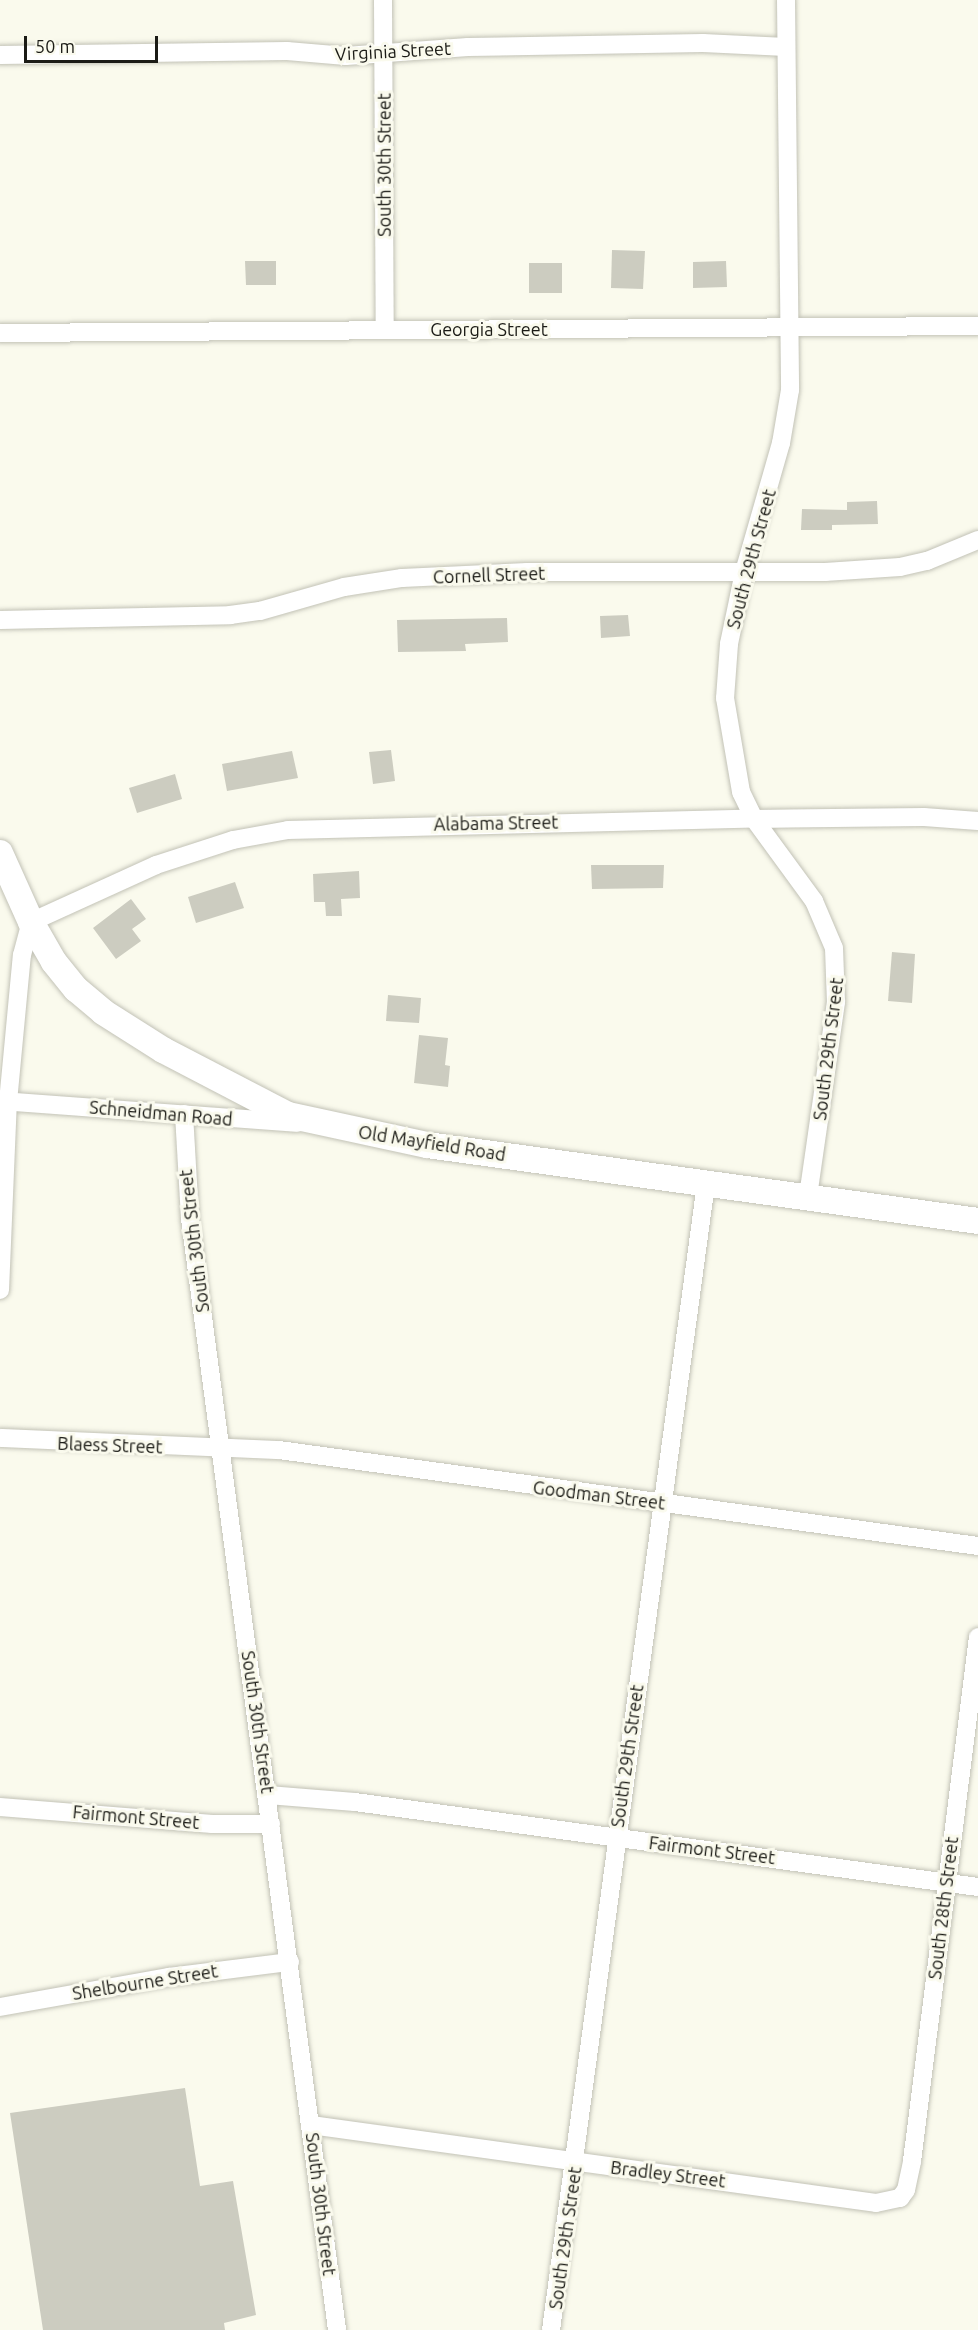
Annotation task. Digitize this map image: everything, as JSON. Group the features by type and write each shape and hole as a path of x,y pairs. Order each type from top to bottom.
{"main road":[{"name":"Old Mayfield Road","path":"0,853 31,922 54,962 103,1012 256,1101 321,1124 427,1145 978,1221"}],"street":[{"name":"South 30th Street","path":"383,0 385,330"},
{"name":"South 29th Street","path":"786,0 790,390 782,443 744,572 729,644 725,698 737,778 754,819 814,900 834,948 836,1002 808,1197"},
{"name":"Virginia Street","path":"0,55 245,51 346,56 468,47 691,43 786,47"},
{"name":"Georgia Street","path":"0,333 96,335 385,330 978,326"},
{"name":"Cornell Street","path":"0,620 230,615 260,611 344,587 402,578 527,572 744,572 900,567 927,561 978,540"},
{"name":"Alabama Street","path":"31,922 156,865 233,840 288,830 754,819 924,817 978,821"},
{"path":"0,1290 4,1101 22,955 31,922"},
{"name":"Schneidman Road","path":"4,1101 321,1124"},
{"name":"South 30th Street","path":"184,1114 190,1219 337,2330"},
{"name":"South 29th Street","path":"552,2330 576,2163 616,1838 706,1183"},
{"name":"Blaess Street","path":"0,1438 161,1447 220,1446"},
{"name":"Goodman Street","path":"220,1446 279,1450 978,1546"},
{"name":"South 28th Street","path":"909,2178 978,1637"},
{"name":"Fairmont Street","path":"268,1795 355,1802 978,1887"},
{"name":"Fairmont Street","path":"0,1807 212,1824 271,1824"},
{"name":"Shelbourne Street","path":"0,2007 169,1977 290,1962"},
{"name":"Bradley Street","path":"311,2125 343,2127 576,2163 876,2203 900,2198 909,2178"}],"building":[{"path":"612,250 645,251 643,289 611,288"},
{"path":"245,261 276,261 276,285 246,285"},
{"path":"726,261 727,287 693,288 693,262"},
{"path":"529,263 562,263 562,293 529,293"},
{"path":"877,501 878,524 832,525 832,530 801,530 802,509 847,510 847,502"},
{"path":"628,615 630,636 601,638 600,616"},
{"path":"507,618 508,642 465,644 466,651 398,652 397,620"},
{"path":"391,750 395,781 373,784 369,752"},
{"path":"292,751 298,778 227,791 222,764"},
{"path":"175,774 182,799 137,813 129,788"},
{"path":"591,865 664,865 663,888 592,889"},
{"path":"359,871 360,898 341,899 342,916 326,916 325,902 314,902 313,874"},
{"path":"235,882 244,908 196,923 188,897"},
{"path":"131,899 146,919 132,929 141,941 116,959 93,928"},
{"path":"892,952 915,954 912,1003 888,1001"},
{"path":"388,995 421,998 419,1023 386,1021"},
{"path":"419,1035 448,1038 445,1065 450,1066 448,1087 414,1083"},
{"path":"185,2088 200,2186 233,2181 256,2315 224,2323 225,2330 43,2330 10,2113"}]}
